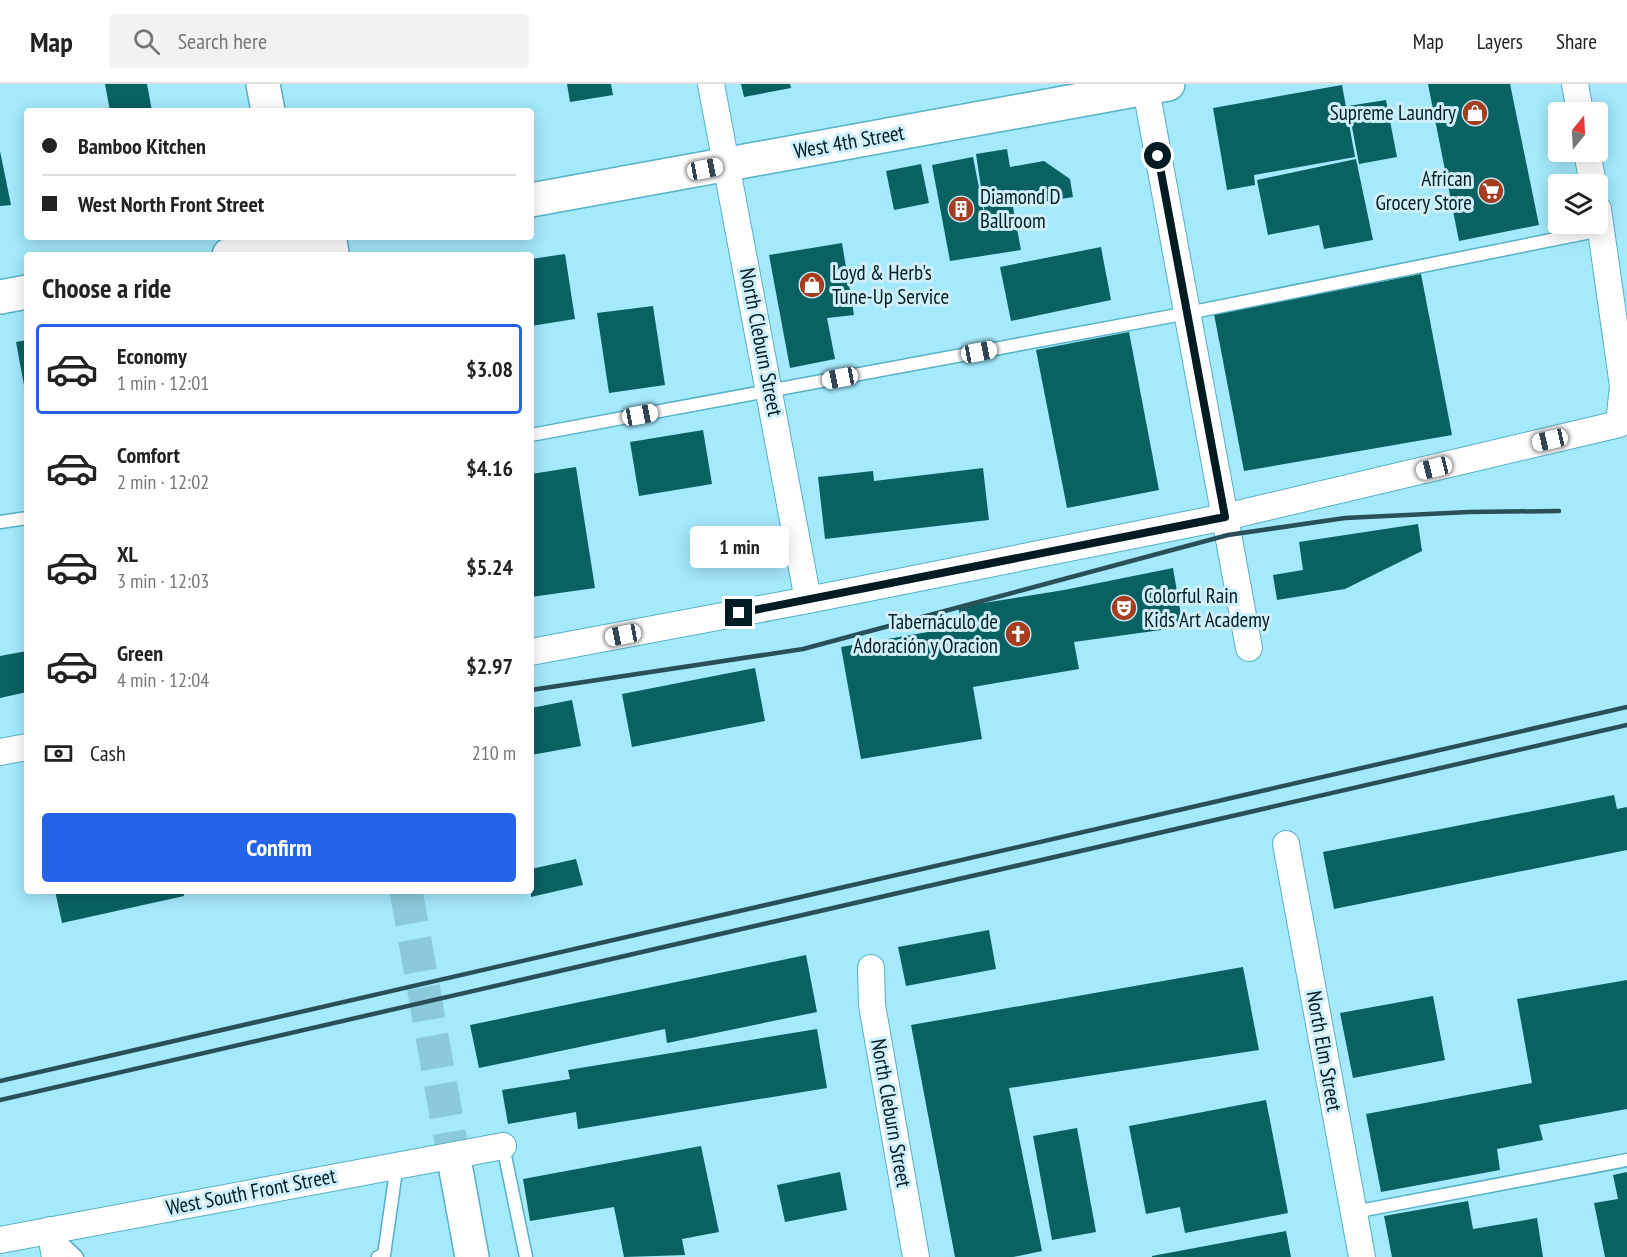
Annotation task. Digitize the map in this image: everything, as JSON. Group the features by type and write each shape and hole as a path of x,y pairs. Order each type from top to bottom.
{"main road":[{"path":"263,84 267,108"},
{"name":"West 4th Street","path":"534,199 1153,85"},
{"path":"250,252 316,240"},
{"path":"0,297 24,293"},
{"path":"456,1170 472,1257"}],"street":[{"name":"North Cleburn Street","path":"711,84 808,600"},
{"path":"1575,84 1578,102"},
{"path":"1153,85 1188,313 1250,648"},
{"path":"534,651 808,600 1225,517 1619,424 1623,386 1601,234"},
{"path":"0,752 24,748"},
{"name":"North Elm Street","path":"1286,844 1362,1257"},
{"name":"North Cleburn Street","path":"871,968 872,1005 916,1257"},
{"name":"West South Front Street","path":"0,1240 503,1146"},
{"path":"50,1230 55,1257"}],"lane":[{"path":"534,434 1188,313 1548,232"},
{"path":"0,522 24,518"},
{"path":"503,1146 526,1257"},
{"path":"1354,1212 1627,1160"},
{"path":"378,1257 384,1255 397,1164"},
{"path":"50,1230 77,1257"}],"building":[{"path":"105,84 147,84 151,108 109,108"},
{"path":"567,84 611,84 613,95 570,102"},
{"path":"741,84 790,84 791,88 744,97"},
{"path":"1428,84 1510,84 1539,225 1459,241"},
{"path":"1342,85 1355,157 1254,175 1255,185 1227,190 1213,108"},
{"path":"1386,100 1397,157 1359,164 1348,106"},
{"path":"1007,149 1010,167 1044,161 1070,179 1073,197 1013,207 1021,250 950,261 932,165 973,157 988,234 976,154"},
{"path":"0,151 11,205 0,206"},
{"path":"1356,159 1373,240 1324,249 1319,225 1268,235 1257,180"},
{"path":"921,164 929,203 894,210 886,171"},
{"name":"Loyd & Herb's Tune-Up Service","path":"842,243 854,315 827,318 835,359 790,368 769,255"},
{"path":"1101,247 1111,300 1011,321 1000,267"},
{"path":"565,254 575,319 534,326 534,259"},
{"path":"1421,274 1452,435 1244,471 1214,314"},
{"path":"653,306 665,385 609,393 597,313"},
{"path":"1129,332 1159,490 1067,508 1036,350"},
{"path":"24,341 24,385 16,342"},
{"path":"703,430 712,484 639,496 630,442"},
{"path":"576,467 595,588 534,597 534,474"},
{"path":"983,468 989,520 825,539 818,477 873,471 874,481"},
{"path":"1418,524 1422,551 1345,589 1277,600 1273,575 1303,570 1299,542"},
{"path":"1173,568 1183,627 1074,642 1079,669 973,687 982,739 861,759 841,647 963,626 958,607 1064,590"},
{"path":"24,652 24,693 0,698 0,656"},
{"path":"755,668 765,721 632,747 622,694"},
{"path":"572,700 581,746 534,754 534,707"},
{"path":"1614,795 1617,809 1627,807 1627,850 1334,909 1323,852"},
{"path":"576,859 583,885 531,897 531,894 534,894 534,868"},
{"path":"56,894 184,894 184,896 62,923"},
{"path":"989,930 996,969 906,986 898,947"},
{"path":"806,955 817,1012 667,1043 665,1029 479,1068 470,1025"},
{"path":"1243,967 1259,1050 1009,1088 1042,1251 1013,1257 955,1257 911,1025"},
{"path":"1627,980 1627,1109 1539,1125 1543,1140 1497,1149 1500,1170 1381,1192 1366,1114 1532,1083 1517,999"},
{"path":"1433,996 1445,1060 1353,1078 1340,1013"},
{"path":"817,1029 827,1088 578,1129 576,1112 508,1124 502,1090 570,1079 568,1070"},
{"path":"1266,1100 1288,1213 1185,1233 1180,1207 1146,1214 1129,1126"},
{"path":"1077,1128 1096,1232 1052,1240 1033,1136"},
{"path":"701,1146 719,1232 682,1239 685,1255 624,1257 614,1207 530,1221 523,1179"},
{"path":"840,1172 847,1210 785,1222 777,1185"},
{"path":"1627,1172 1627,1257 1605,1257 1594,1203 1618,1199 1613,1175"},
{"path":"1468,1201 1473,1229 1537,1218 1543,1257 1392,1257 1384,1216"},
{"path":"1286,1231 1291,1257 1152,1257 1152,1256"}],"tunnel":[{"path":"407,894 456,1170"}],"railway":[{"path":"534,690 803,649 1228,535 1345,518 1469,512 1559,511"},
{"path":"0,1081 1627,707"},
{"path":"0,1100 1627,725"}],"place":[{"name":"Supreme Laundry","path":"1475,113"},
{"name":"African Grocery Store","path":"1491,191"},
{"name":"Diamond D Ballroom","path":"961,209"},
{"name":"Loyd & Herb's Tune-Up Service","path":"812,285"},
{"name":"Colorful Rain Kids Art Academy","path":"1124,608"},
{"name":"Tabernáculo de Adoración y Oracion","path":"1018,634"}],"route":[{"path":"739,613 1225,517 1158,156"}]}
